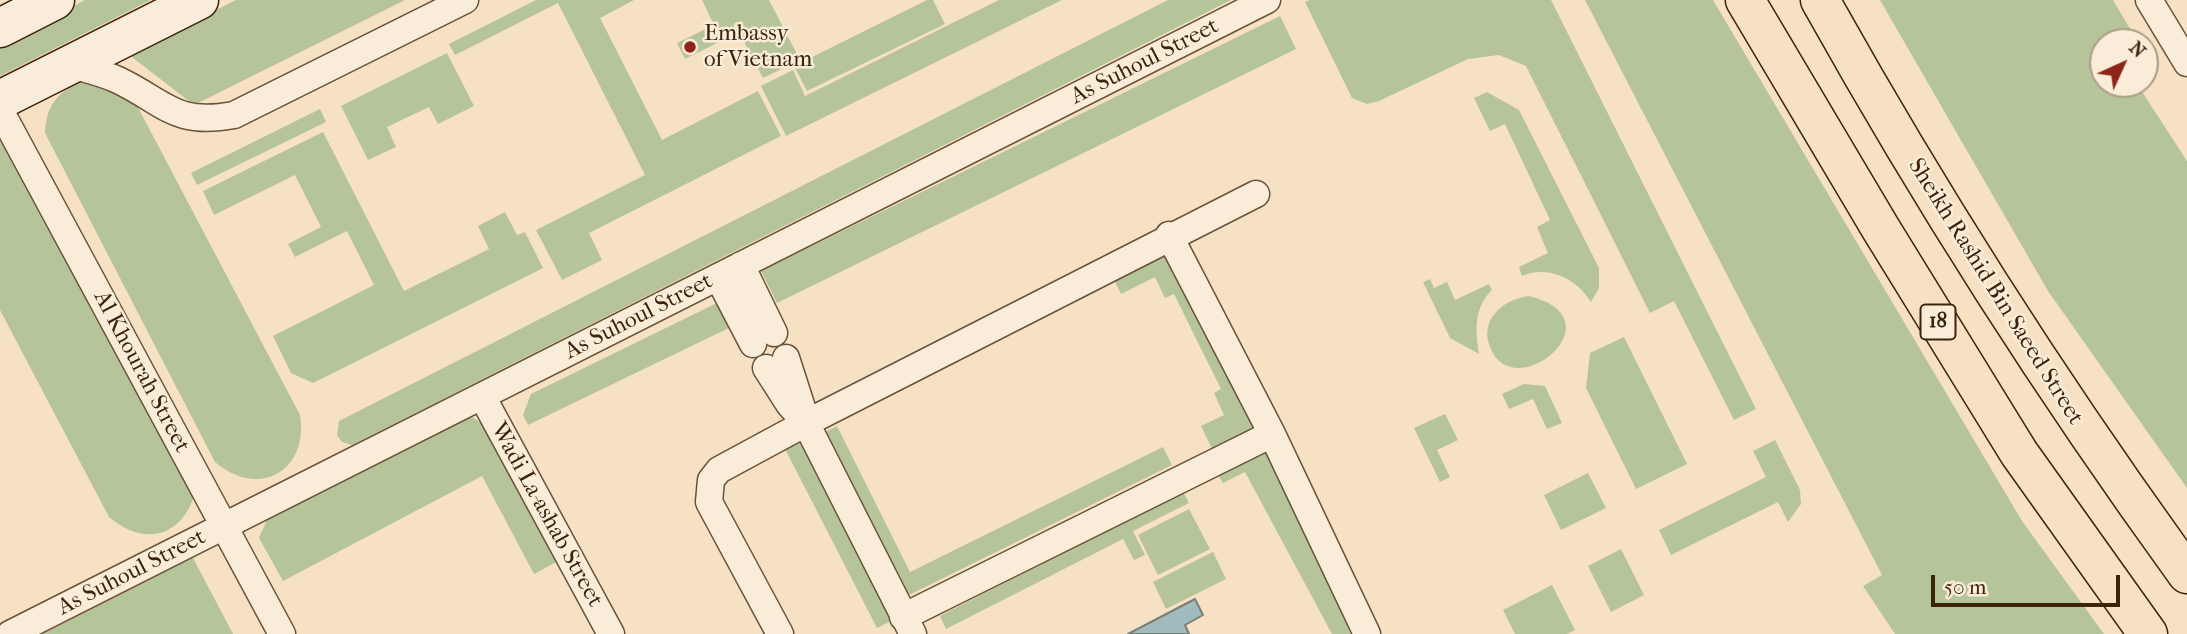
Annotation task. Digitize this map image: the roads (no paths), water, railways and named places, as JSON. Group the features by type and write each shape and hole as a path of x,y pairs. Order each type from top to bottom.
{"main road":[{"path":"17,15 55,0"},
{"path":"0,100 199,0"},
{"name":"18","path":"1745,0 1881,229 2019,453 2148,634"},
{"name":"Sheikh Rashid Bin Saeed Street","path":"1820,0 1938,206 2012,324 2085,433 2187,574"}],"street":[{"path":"71,65 117,79 171,112 191,118 213,119 233,115 465,0"},
{"name":"As Suhoul Street","path":"10,634 1267,0"},
{"path":"2149,0 2187,63"},
{"name":"Al Khourah Street","path":"0,110 282,634"},
{"path":"780,634 709,502 708,491 719,470 1170,235 1256,194"},
{"path":"1170,235 1272,434 1367,634"},
{"path":"730,271 764,339"},
{"path":"776,363 789,404 806,423 908,626 1272,434"},
{"name":"Wadi La-ashab Street","path":"482,396 611,634"}],"water":[{"path":"1195,599 1203,615 1185,625 1189,634 1128,634"}],"place":[{"name":"Embassy of Vietnam","path":"690,47"}]}
